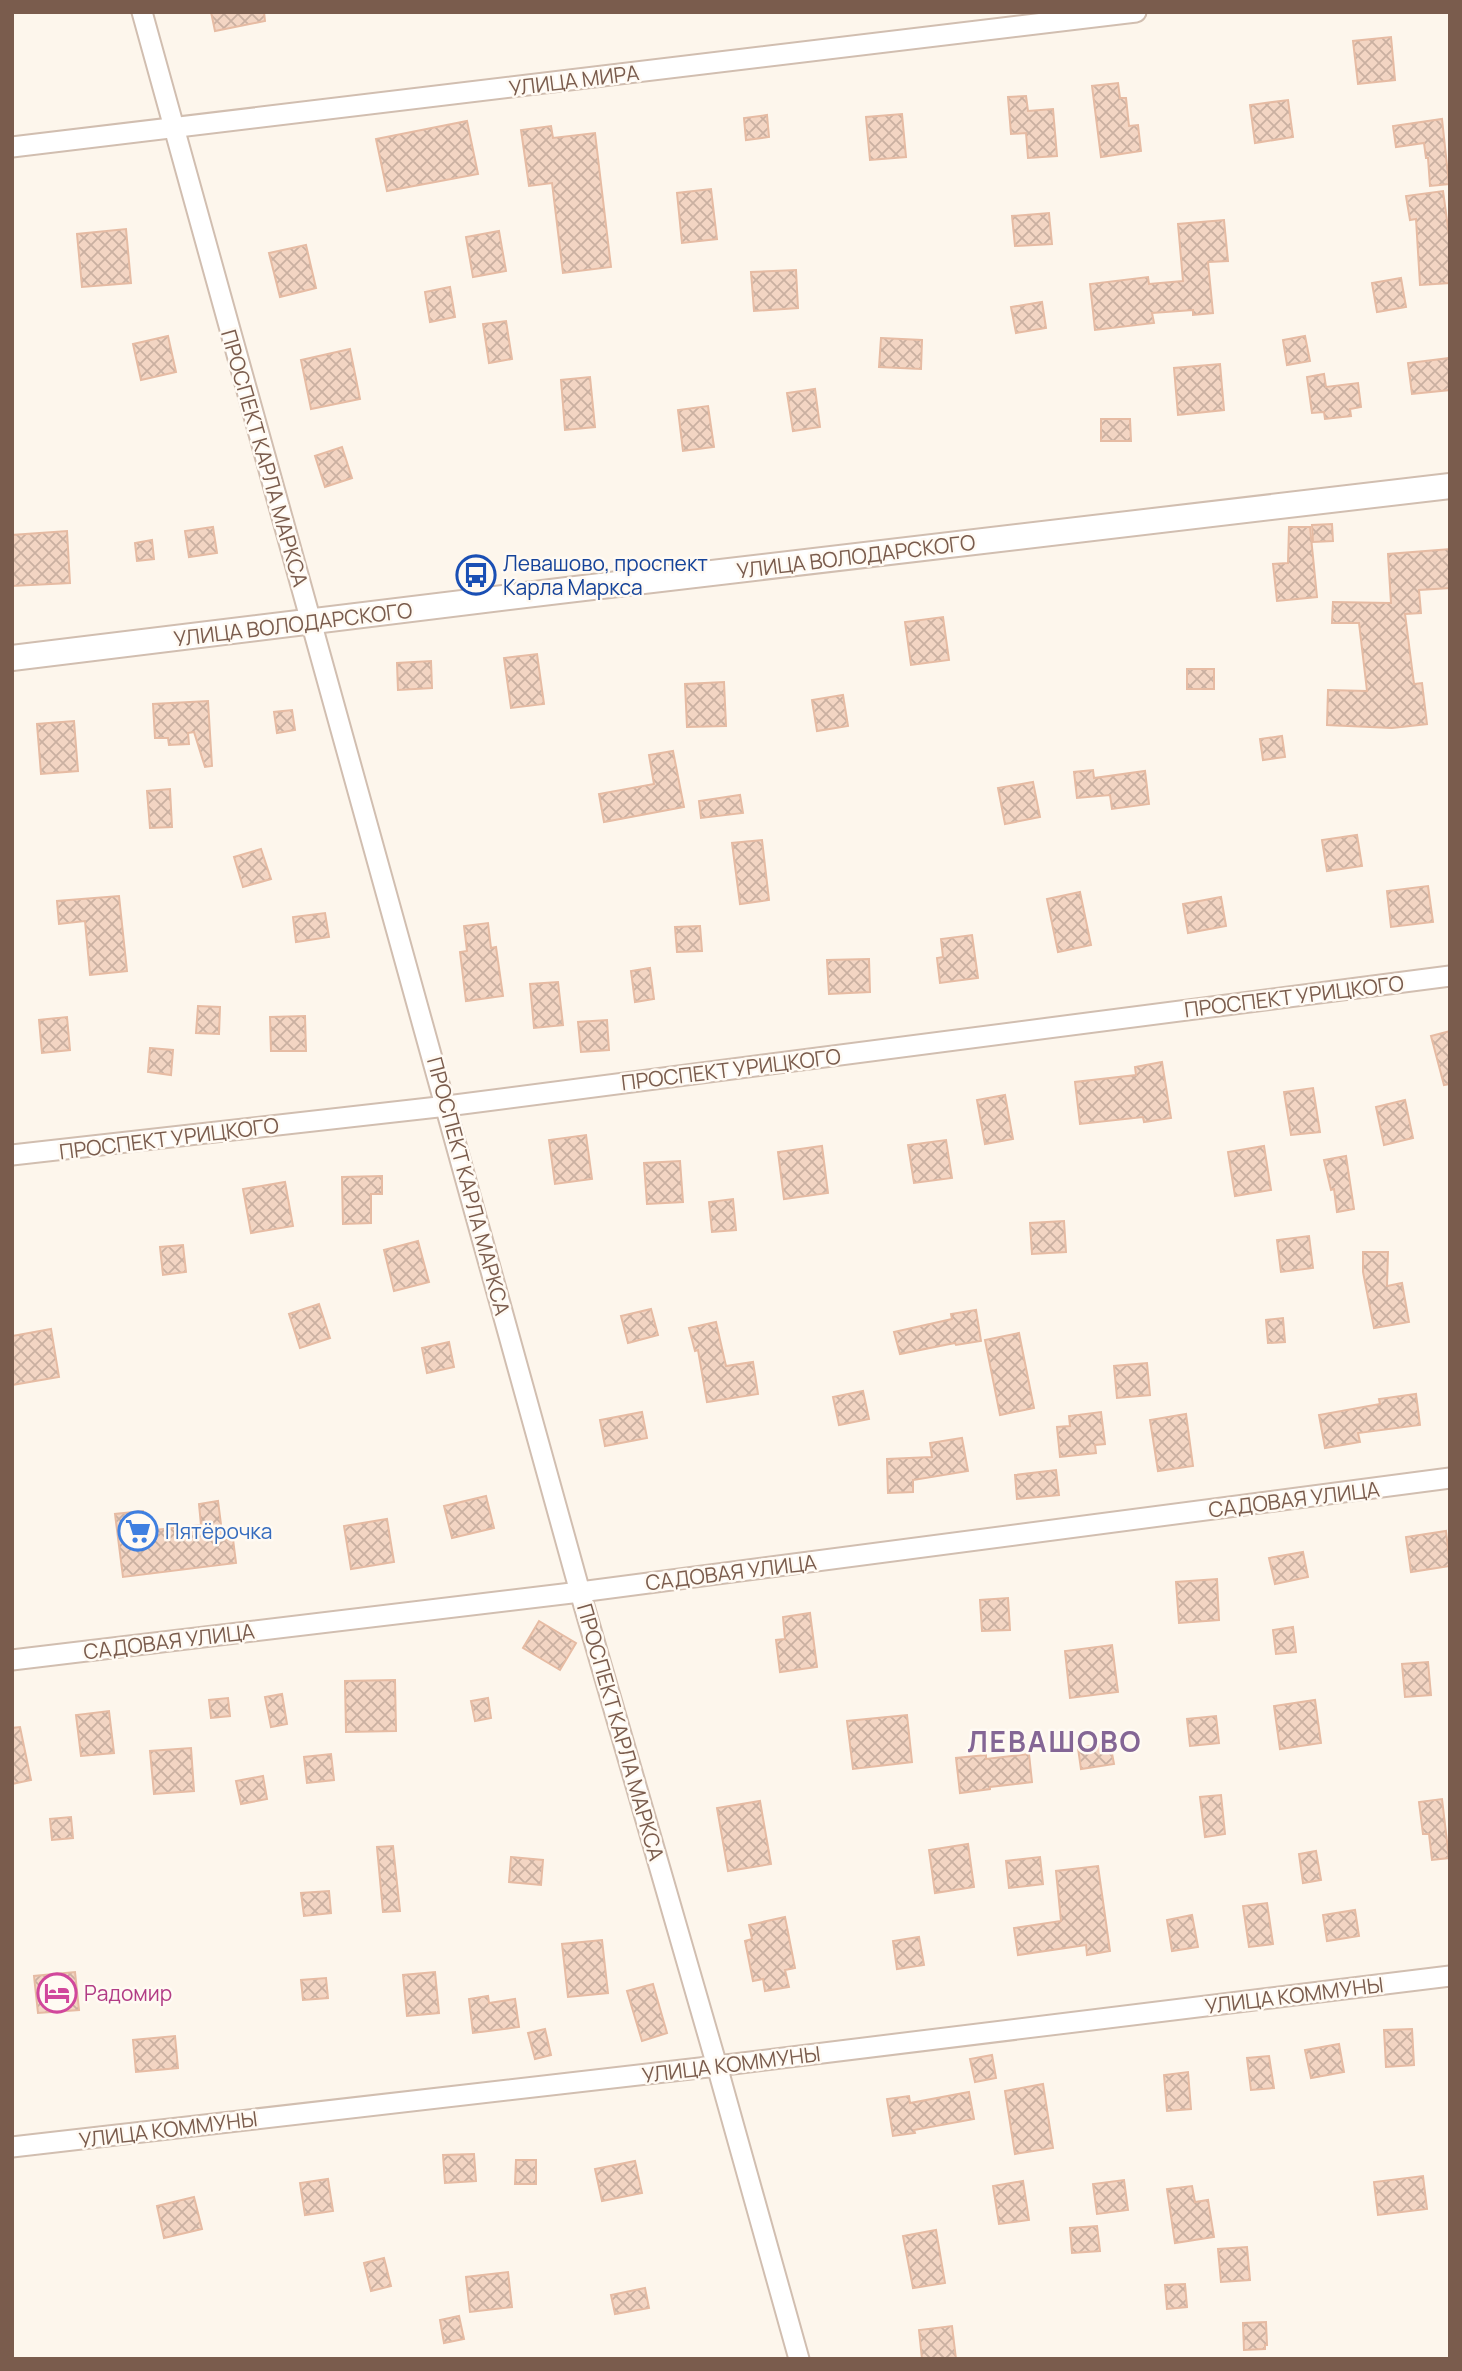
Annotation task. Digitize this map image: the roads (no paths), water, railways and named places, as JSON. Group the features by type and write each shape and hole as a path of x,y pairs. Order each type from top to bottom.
{"street":[{"name":"ПРОСПЕКТ КАРЛА МАРКСА","path":"142,12 580,1592 799,2359"},
{"name":"УЛИЦА МИРА","path":"12,147 1136,12"},
{"name":"УЛИЦА ВОЛОДАРСКОГО","path":"12,658 1450,486"},
{"name":"ПРОСПЕКТ УРИЦКОГО","path":"12,1155 447,1106 1450,976"},
{"name":"САДОВАЯ УЛИЦА","path":"12,1660 580,1592 1450,1478"},
{"name":"УЛИЦА КОММУНЫ","path":"12,2147 717,2066 1450,1976"}],"place":[{"name":"Левашово, проспект Карла Маркса","path":"476,575"},
{"name":"Пятёрочка","path":"138,1531"},
{"name":"Радомир","path":"57,1993"}],"district":[{"name":"ЛЕВАШОВО","path":"1055,1741"}]}
